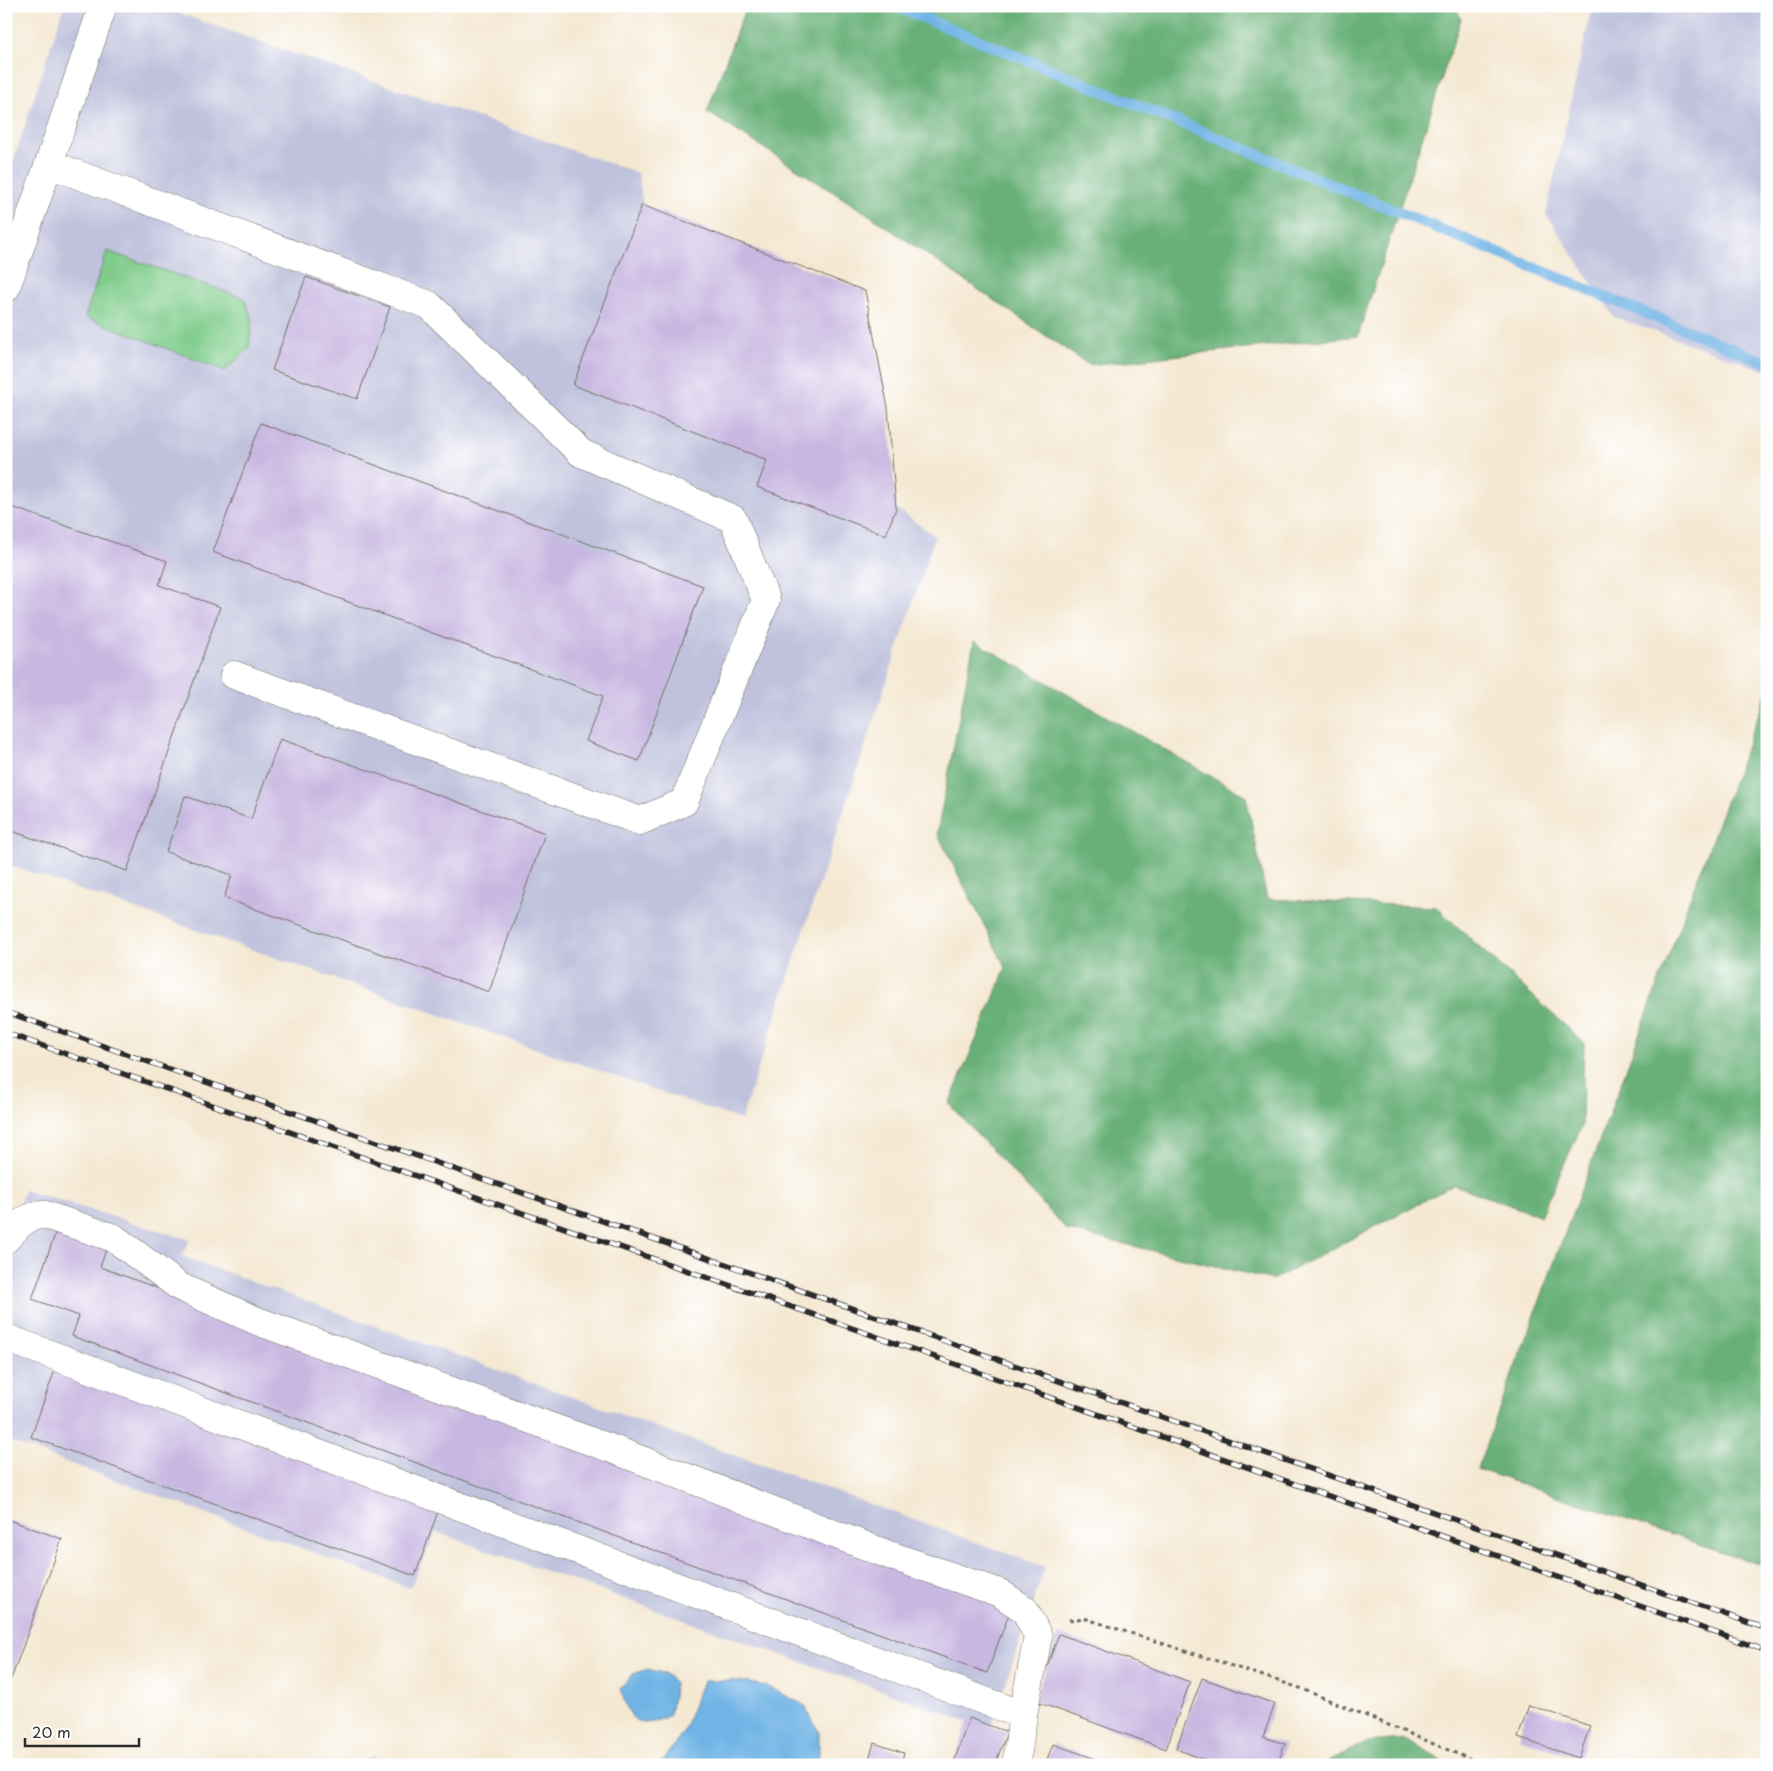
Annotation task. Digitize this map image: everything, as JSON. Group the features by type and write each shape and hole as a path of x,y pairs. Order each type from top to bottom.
{"lane":[{"path":"6,288 103,6"},
{"path":"49,164 429,305 581,453 734,519 766,600 684,802 640,821 234,675"},
{"path":"6,1238 26,1219 36,1214 45,1215 114,1238 180,1287 257,1321 615,1450 889,1555 1000,1593 1026,1610 1038,1636 1023,1715 1016,1765"},
{"path":"6,1338 1023,1715"}],"path":[{"path":"1032,1626 1084,1618 1300,1688 1484,1765"}],"shaded area":[{"path":"64,6 158,6 638,173 643,205 865,291 888,408 896,508 935,536 741,1120 6,864 6,183"},
{"path":"1592,6 1767,6 1767,371 1614,317 1546,214"},
{"path":"24,1190 190,1240 181,1256 1045,1567 990,1729 436,1532 410,1588 6,1440 6,1250"}],"green space":[{"path":"746,6 1455,6 1461,19 1358,336 1089,365 866,213 707,112"},
{"path":"107,251 244,298 252,318 249,348 225,371 85,317"},
{"path":"974,641 1246,796 1267,899 1436,907 1584,1043 1582,1126 1540,1216 1454,1185 1273,1280 1067,1230 949,1104 1006,968 937,833"},
{"path":"1767,692 1767,1567 1477,1469"},
{"path":"1405,1739 1449,1765 1322,1765 1366,1742"}],"water":[{"path":"648,1669 666,1674 675,1684 670,1715 649,1723 642,1723 632,1716 620,1689 633,1674"},
{"path":"703,1681 739,1681 767,1686 804,1705 819,1732 817,1765 660,1765 683,1732"}],"building":[{"path":"642,205 865,291 888,408 896,508 886,535 757,487 767,460 573,385"},
{"path":"306,277 390,307 357,399 272,370"},
{"path":"261,423 703,586 639,761 586,741 603,696 213,552"},
{"path":"6,505 167,561 159,585 220,607 127,871 6,829"},
{"path":"280,739 545,833 489,992 224,898 232,875 166,852 185,796 251,819"},
{"path":"58,1226 108,1244 100,1267 1013,1603 987,1673 72,1336 79,1316 32,1299"},
{"path":"56,1367 440,1506 415,1576 31,1437"},
{"path":"6,1519 62,1539 6,1693"},
{"path":"1059,1634 1190,1682 1166,1749 1034,1701"},
{"path":"1202,1678 1275,1704 1263,1737 1285,1744 1277,1765 1219,1765 1176,1749"},
{"path":"1529,1705 1590,1726 1579,1758 1518,1738"},
{"path":"969,1718 1007,1732 995,1765 953,1765"},
{"path":"874,1743 904,1753 900,1765 867,1765"},
{"path":"1053,1744 1110,1764 1110,1765 1045,1765"},
{"path":"370,1756 395,1764 395,1765 366,1765"}],"waterway":[{"path":"895,6 1767,363"}],"railway":[{"path":"6,1012 1767,1629"},
{"path":"6,1033 998,1379 1767,1651"}]}
